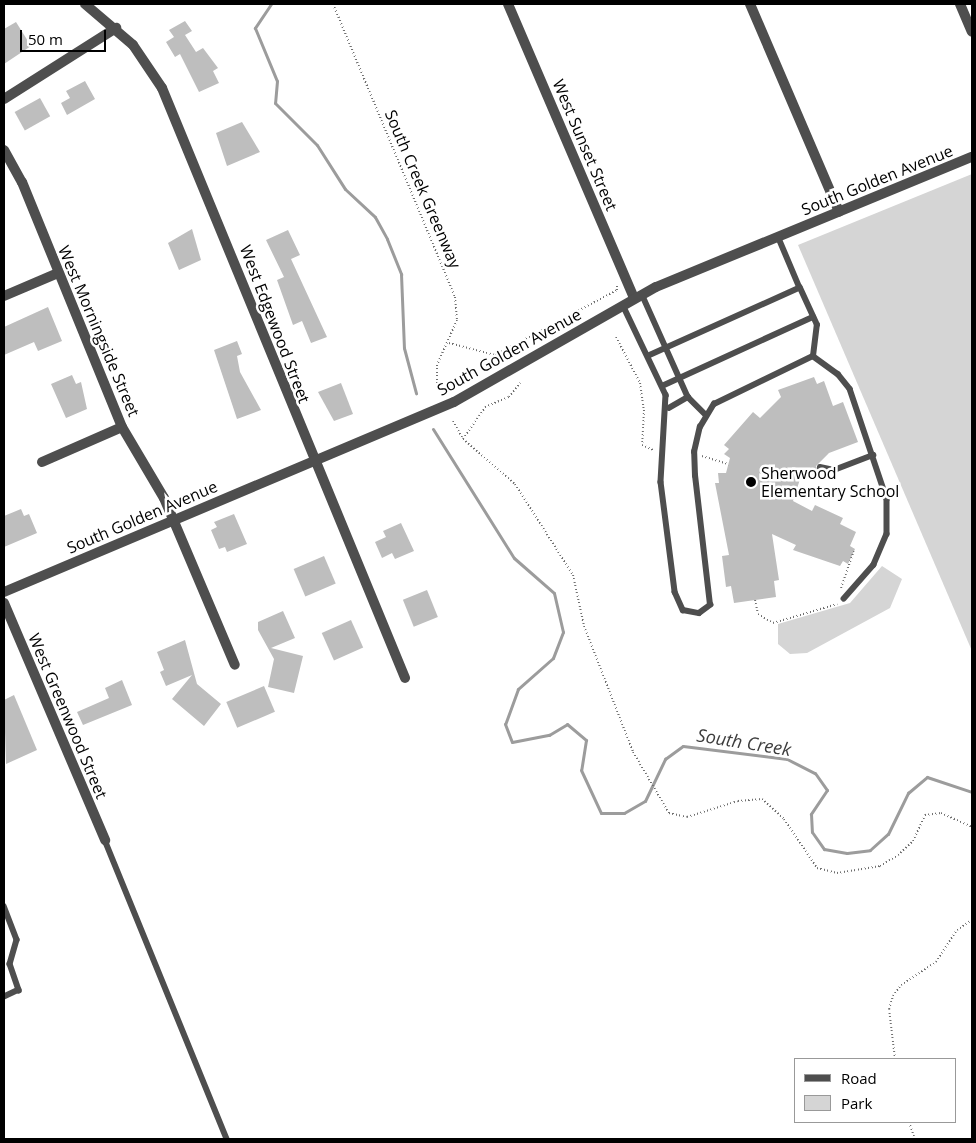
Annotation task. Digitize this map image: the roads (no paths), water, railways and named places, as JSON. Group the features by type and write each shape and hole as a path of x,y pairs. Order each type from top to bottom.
{"street":[{"name":"West Edgewood Street","path":"85,4 116,28 149,65 172,110 312,462 404,678"},
{"name":"West Sunset Street","path":"508,4 626,279 638,296"},
{"path":"750,4 839,212"},
{"path":"960,4 972,32"},
{"path":"4,98 116,28"},
{"name":"West Morningside Street","path":"4,150 122,427 174,520 235,665"},
{"name":"South Golden Avenue","path":"4,592 454,402 638,296 778,236 972,157"},
{"path":"4,296 58,273"},
{"path":"42,462 122,427"},
{"name":"West Greenwood Street","path":"4,603 105,840"}],"lane":[{"path":"778,236 813,317 818,334 813,356"},
{"path":"649,356 800,288"},
{"path":"638,296 666,348 688,397 706,415"},
{"path":"623,305 649,356 669,408 661,482 675,592 678,604 690,612 710,605 694,454 706,415 714,404 813,356"},
{"path":"662,386 813,317"},
{"path":"813,356 850,389 874,455 887,499 887,534 874,565 844,599"},
{"path":"669,408 688,397"},
{"path":"820,467 834,470 874,455"},
{"path":"105,840 227,1139"},
{"path":"4,906 17,940 10,964 18,990 4,997"}],"waterway":[{"name":"South Creek","path":"271,4 255,28 277,81 275,103 317,145 345,189 375,217 387,239 401,274 404,348 416,393"},
{"name":"South Creek","path":"433,429 514,558 554,593 563,632 553,658 518,689 505,724 512,742 549,735 567,724 586,740 581,770 601,813 624,813 645,801 665,759 683,746 787,759 815,773 827,790 811,814 812,832 824,849 847,853 870,850 888,834 908,793 927,777 972,792"}],"place":[{"name":"Sherwood Elementary School","path":"751,482"}]}
